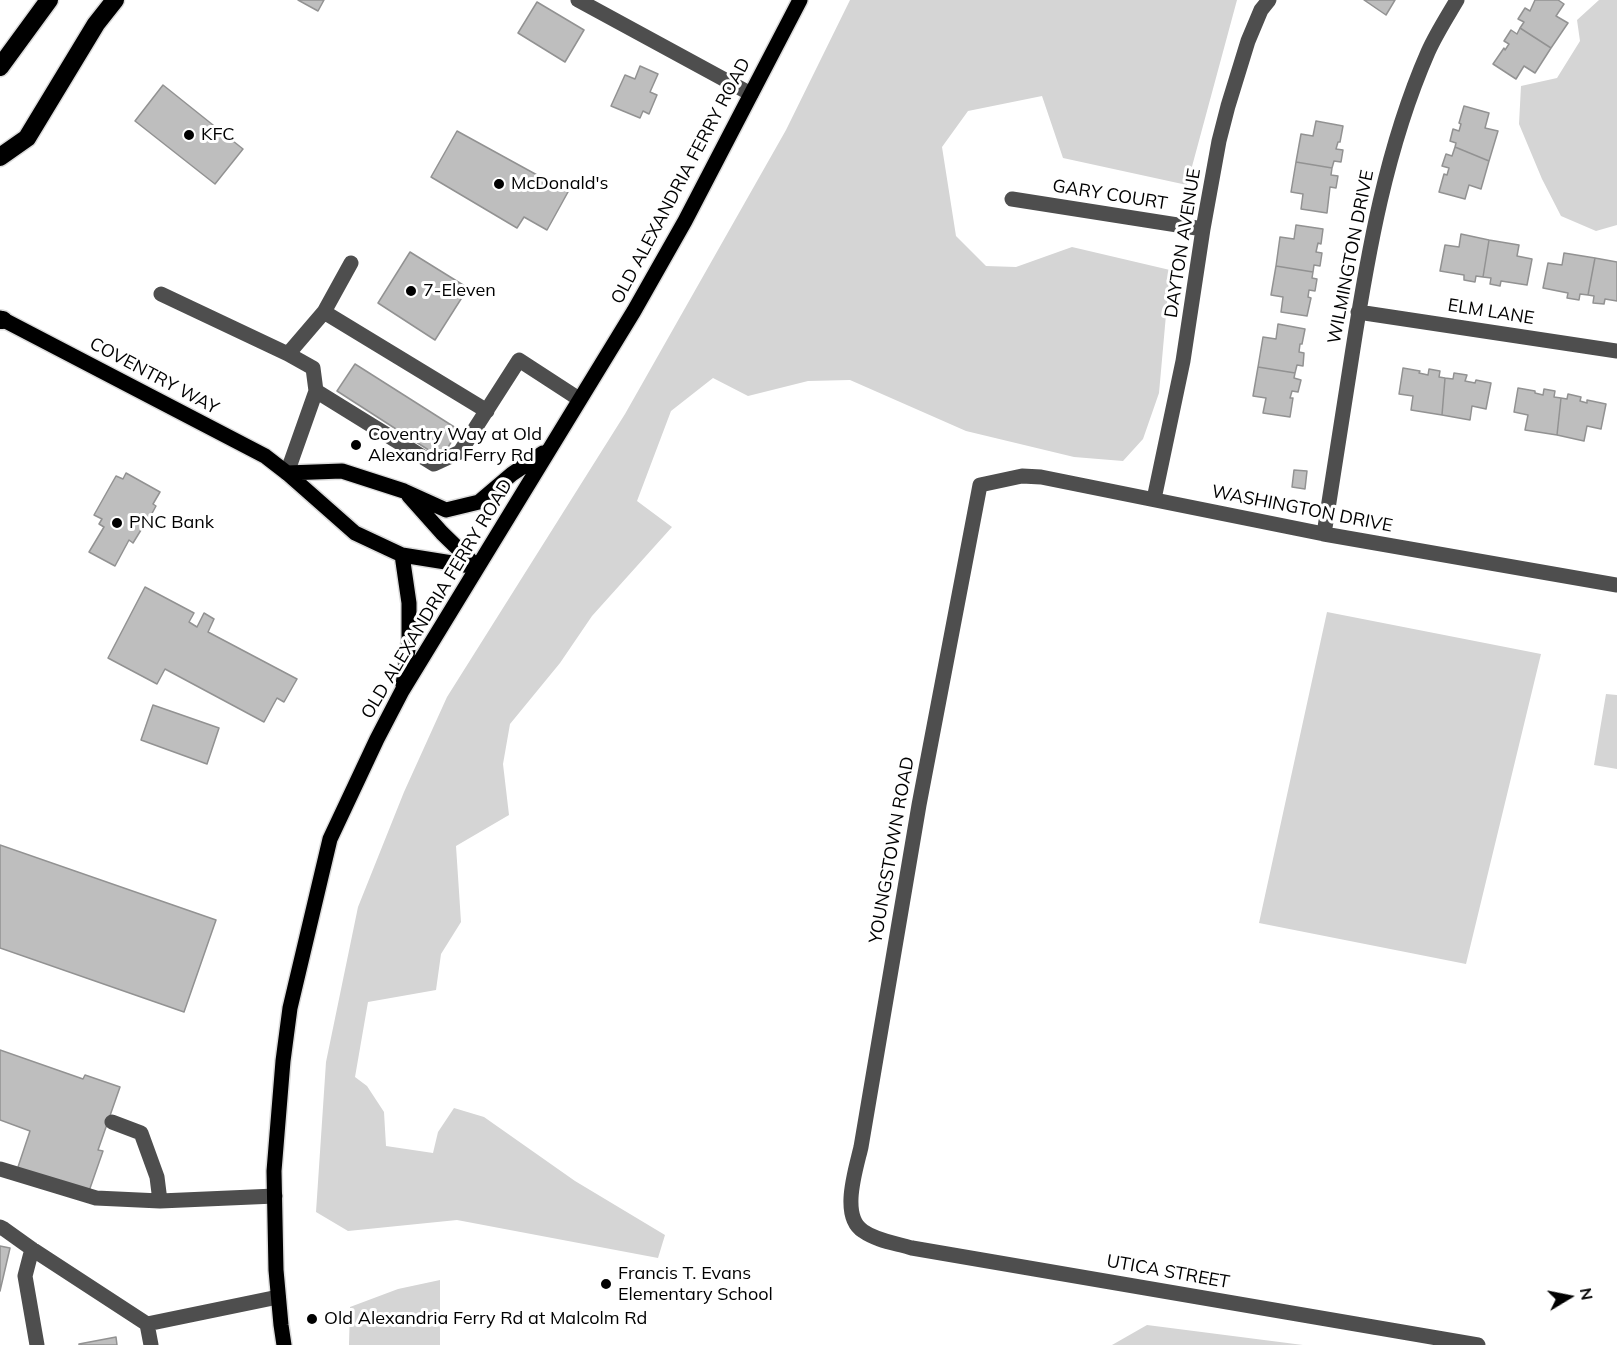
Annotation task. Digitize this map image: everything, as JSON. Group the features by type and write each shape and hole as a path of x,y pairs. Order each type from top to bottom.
{"highway":[{"path":"0,67 49,0"},
{"path":"0,157 27,138 96,24 115,0"}],"main road":[{"name":"OLD ALEXANDRIA FERRY ROAD","path":"284,1345 276,1270 274,1172 277,1116 290,1008 330,839 402,691 634,312 680,231 800,0"},
{"name":"COVENTRY WAY","path":"1,319 265,456 355,533 402,555 477,567"},
{"path":"287,473 342,471 404,491 446,510 479,502 512,474 548,450"},
{"path":"404,491 477,567"},
{"path":"402,555 409,603 409,642 402,691"}],"street":[{"path":"578,0 751,94"},
{"name":"DAYTON AVENUE","path":"1154,499 1183,361 1203,229 1228,106 1257,18 1269,0"},
{"name":"WILMINGTON DRIVE","path":"1324,534 1358,312 1383,184 1401,121 1428,51 1457,0"},
{"name":"GARY COURT","path":"1011,199 1203,229"},
{"path":"288,354 324,312 351,263"},
{"path":"161,294 313,368 316,392 287,473"},
{"path":"324,312 487,411"},
{"name":"ELM LANE","path":"1358,312 1617,351"},
{"path":"316,392 434,464 460,452 519,360 579,399"},
{"name":"WASHINGTON DRIVE","path":"980,485 1022,476 1041,477 1324,534 1617,585"},
{"name":"YOUNGSTOWN ROAD","path":"856,1223 850,1201 919,806 980,485"},
{"path":"112,1122 141,1133 157,1177 160,1201"},
{"path":"0,1169 96,1198 160,1201 275,1196"},
{"name":"UTICA STREET","path":"856,1223 865,1233 912,1248 1478,1345"},
{"path":"0,1227 147,1324 278,1298"},
{"path":"32,1249 25,1276 37,1345"},
{"path":"147,1324 151,1345"}],"shaded area":[{"path":"850,0 1237,0 1187,185 1063,158 1042,96 968,111 942,147 956,236 986,266 1016,267 1072,247 1170,270 1159,393 1143,439 1123,461 1074,457 966,431 850,380 808,381 748,396 713,378 671,411 637,501 672,527 592,616 560,663 510,724 503,764 509,815 456,846 461,922 441,954 436,990 368,1002 355,1077 367,1086 384,1112 386,1146 433,1153 438,1132 454,1108 484,1117 575,1181 665,1235 658,1258 457,1220 348,1231 316,1212 326,1062 358,907 404,792 447,697 625,414 786,130"},
{"path":"1599,0 1617,0 1617,225 1596,231 1561,216 1542,179 1519,124 1521,86 1557,78 1580,41 1577,20"},
{"path":"1327,612 1541,654 1466,964 1259,923"},
{"path":"1606,694 1617,695 1617,769 1594,765"},
{"path":"440,1280 440,1345 349,1345 350,1307 398,1289"},
{"path":"1147,1325 1303,1345 1112,1345"}],"building":[{"path":"298,0 324,0 318,11"},
{"path":"1364,0 1395,0 1386,15"},
{"path":"1535,0 1558,0 1564,4 1556,16 1568,23 1551,48 1520,28 1524,22 1518,19 1525,8 1530,11"},
{"path":"537,2 584,30 565,62 518,33"},
{"path":"1520,28 1551,48 1535,73 1524,66 1516,79 1493,64 1509,44 1504,41 1511,30 1517,34"},
{"path":"640,66 658,74 650,92 657,95 649,114 643,111 640,118 611,106 625,75 635,79"},
{"name":"KFC","path":"163,85 243,149 215,184 135,121"},
{"path":"1464,106 1489,113 1485,128 1498,131 1489,161 1455,147 1456,143 1450,141 1453,129 1459,131"},
{"path":"1316,121 1343,126 1336,149 1343,150 1341,162 1334,161 1332,168 1296,162 1301,134 1313,136"},
{"name":"McDonald's","path":"457,131 568,192 547,230 524,217 517,228 431,177"},
{"path":"1455,147 1489,161 1481,189 1469,185 1465,199 1439,192 1444,174 1447,175 1449,168 1442,166 1446,154 1452,156"},
{"path":"1296,162 1332,168 1331,175 1338,176 1336,188 1330,187 1327,213 1301,209 1303,194 1291,192"},
{"path":"1296,225 1323,229 1321,244 1318,243 1316,252 1322,253 1320,266 1314,265 1313,272 1276,266 1280,237 1294,239"},
{"path":"1461,234 1489,240 1483,277 1476,276 1475,282 1464,280 1464,275 1440,271 1445,245 1459,247"},
{"path":"1489,240 1519,245 1517,256 1532,259 1527,285 1501,281 1500,286 1490,284 1491,278 1483,277"},
{"path":"410,252 468,288 435,340 378,303"},
{"path":"1564,253 1595,258 1588,295 1580,294 1579,300 1567,298 1568,293 1543,288 1548,263 1562,265"},
{"path":"1595,258 1617,262 1617,301 1605,299 1604,304 1593,303 1594,296 1588,295"},
{"path":"1276,266 1313,272 1312,278 1317,279 1315,291 1309,290 1308,297 1311,298 1307,316 1281,312 1283,297 1271,295"},
{"path":"1278,324 1305,329 1299,352 1304,353 1303,366 1297,365 1295,373 1258,367 1263,337 1276,339"},
{"path":"355,364 459,430 441,458 337,391"},
{"path":"1258,367 1295,373 1294,378 1301,380 1298,392 1292,391 1290,417 1263,413 1266,398 1253,396"},
{"path":"1403,368 1428,375 1429,369 1440,371 1439,377 1445,378 1442,415 1411,410 1413,396 1399,394"},
{"path":"1454,373 1467,375 1465,381 1475,383 1476,380 1491,383 1486,409 1472,406 1470,420 1442,415 1445,378 1453,379"},
{"path":"1518,388 1543,395 1544,389 1555,391 1554,397 1561,398 1557,435 1525,430 1528,415 1514,412"},
{"path":"1568,394 1581,397 1580,401 1587,403 1587,400 1606,404 1601,429 1587,426 1584,441 1557,435 1561,398 1567,399"},
{"path":"1294,470 1307,471 1305,489 1292,487"},
{"path":"126,473 160,492 153,504 156,506 143,530 133,543 129,540 115,566 89,552 104,527 99,524 102,519 94,515 116,476 123,479"},
{"path":"145,587 194,613 189,622 197,627 204,613 214,619 208,632 297,679 284,702 277,698 264,722 165,669 157,684 108,658"},
{"path":"153,705 219,728 207,764 141,740"},
{"path":"0,845 216,920 184,1012 0,948"},
{"path":"0,1050 83,1079 85,1075 120,1087 98,1150 103,1151 88,1194 17,1170 30,1131 0,1120"},
{"path":"0,1246 10,1248 0,1291"},
{"path":"116,1337 117,1345 79,1345 79,1344"}],"place":[{"name":"KFC","path":"189,135"},
{"name":"McDonald's","path":"499,184"},
{"name":"7-Eleven","path":"411,291"},
{"name":"Coventry Way at Old Alexandria Ferry Rd","path":"356,445"},
{"name":"PNC Bank","path":"117,523"},
{"name":"Francis T. Evans Elementary School","path":"606,1284"},
{"name":"Old Alexandria Ferry Rd at Malcolm Rd","path":"312,1319"}]}
